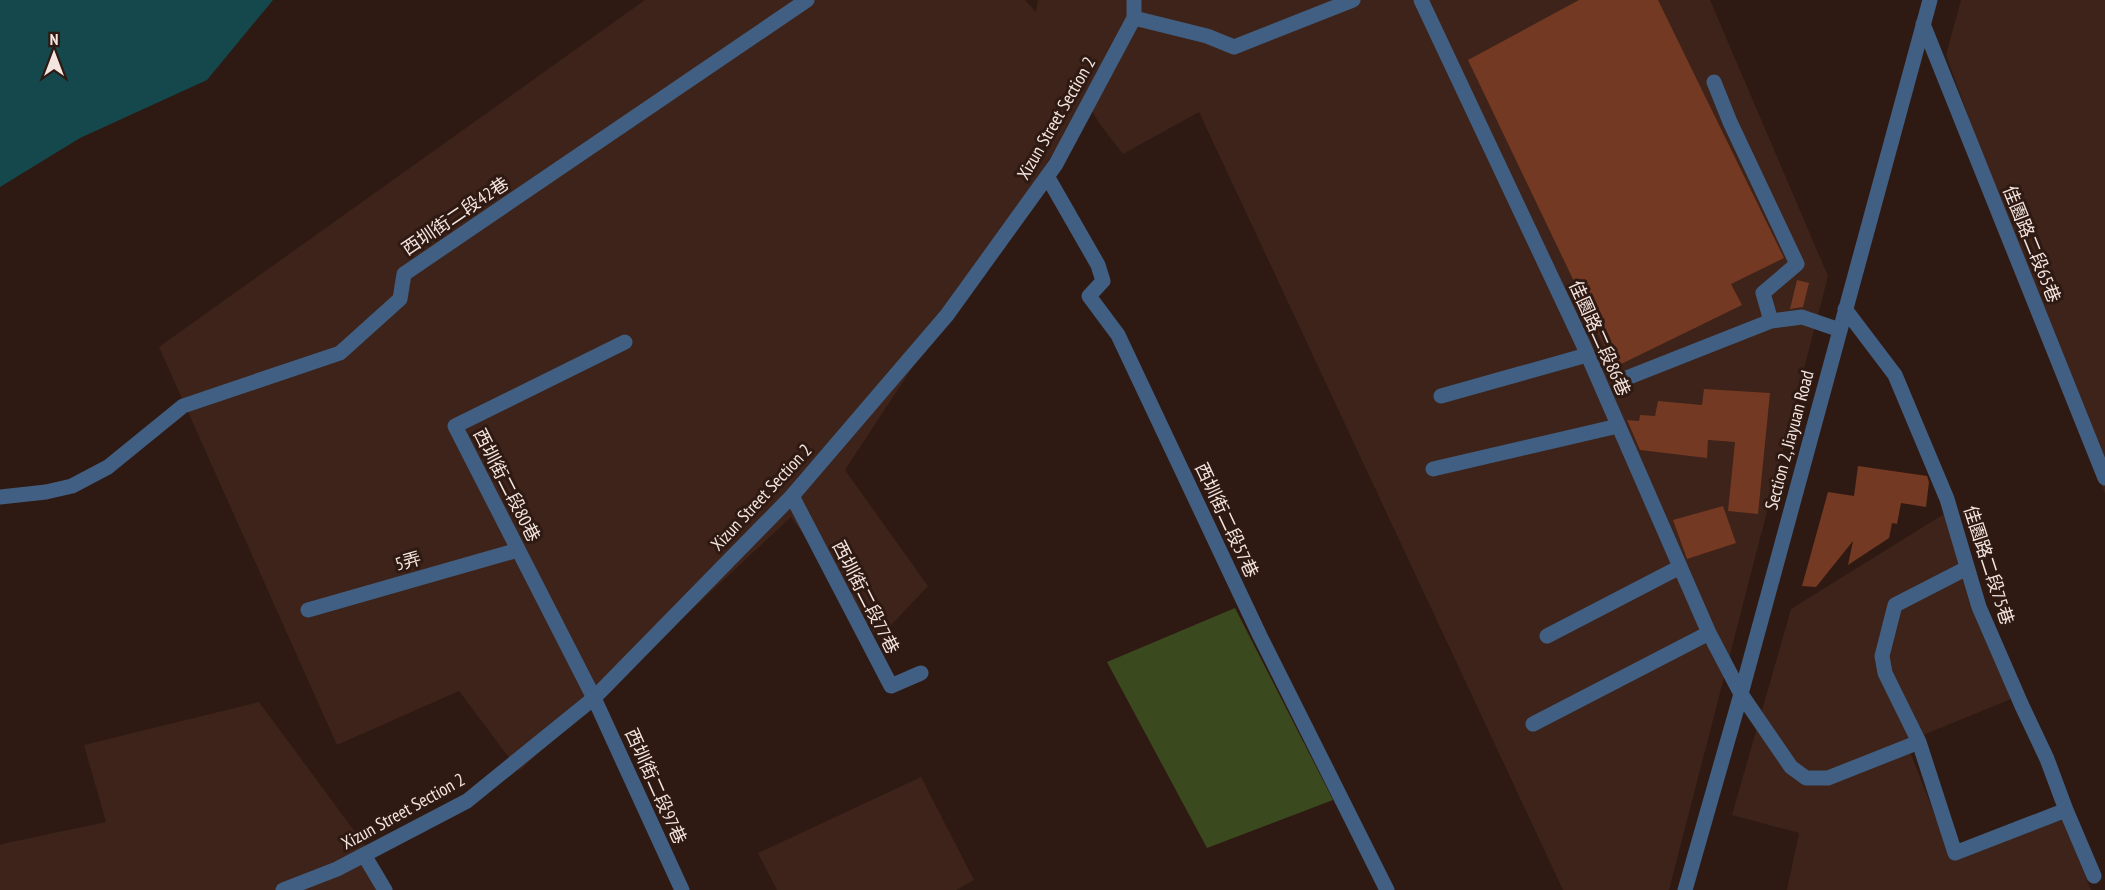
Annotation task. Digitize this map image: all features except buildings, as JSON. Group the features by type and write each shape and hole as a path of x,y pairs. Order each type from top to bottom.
{"street":[{"name":"西圳街二段42巷","path":"0,497 46,492 72,486 108,467 183,406 340,353 400,298 404,274 807,0"},
{"name":"Xizun Street Section 2","path":"283,890 337,869 467,801 594,698 792,496 947,315 1056,164 1134,18 1134,0"},
{"path":"1134,18 1207,36 1234,47 1353,0"},
{"name":"佳園路二段86巷","path":"1421,0 1587,355 1709,633 1741,694 1791,767 1806,778 1827,778 1919,742"},
{"name":"Section 2, Jiayuan Road","path":"1685,890 1741,694 1930,0"},
{"name":"佳園路二段65巷","path":"1923,24 2105,478"},
{"path":"1714,82 1730,122 1797,264 1763,293 1772,321"},
{"name":"西圳街二段57巷","path":"1047,176 1098,265 1103,281 1089,296 1118,334 1260,636 1387,890"},
{"name":"佳園路二段75巷","path":"1845,309 1895,375 1947,499 1979,607 2048,759 2066,810 2094,876"},
{"path":"1624,380 1772,321 1802,317 1840,330"},
{"name":"西圳街二段80巷","path":"594,698 455,426 625,342"},
{"path":"1441,396 1587,355"},
{"path":"1433,469 1618,426"},
{"name":"西圳街二段77巷","path":"792,496 891,686 921,673"},
{"name":"5弄","path":"308,610 518,550"},
{"path":"1547,636 1680,567"},
{"path":"1967,568 1895,605 1882,656 1885,673 1919,742 1954,853 2066,810"},
{"path":"1533,724 1709,633"},
{"name":"西圳街二段97巷","path":"594,698 682,890"},
{"path":"364,855 385,890"}],"shaded area":[{"path":"645,0 1025,0 1036,12 1038,0 1710,0 1828,276 1669,890 1563,890 1199,112 1123,154 1099,123 1087,102 845,470 928,586 878,639 791,517 519,771 459,691 337,745 159,347"},
{"path":"1961,0 2105,0 2105,494 1946,55"},
{"path":"1944,514 2011,699 1906,742 1953,861 2063,819 2091,890 1787,890 1799,833 1732,815 1791,609"},
{"path":"259,702 378,863 393,890 0,890 0,845 106,822 84,745"},
{"path":"921,777 974,880 956,890 777,890 758,853"}],"green space":[{"path":"1235,608 1333,800 1207,848 1107,662"}],"water":[{"path":"0,0 273,0 207,80 80,138 0,187"}]}
